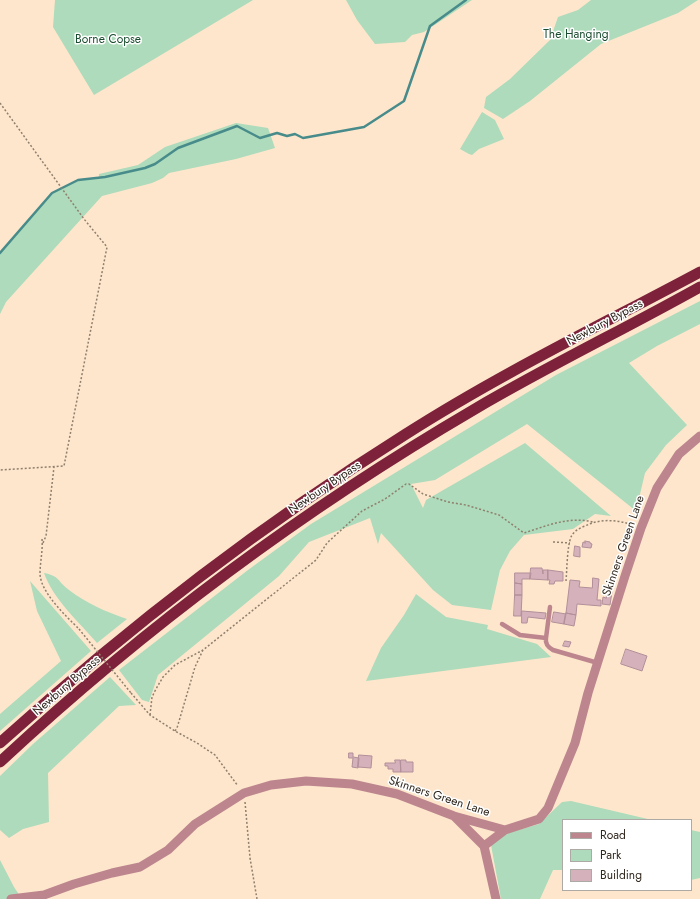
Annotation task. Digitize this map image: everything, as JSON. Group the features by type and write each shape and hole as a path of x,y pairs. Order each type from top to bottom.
{"highway":[{"name":"Newbury Bypass","path":"0,743 65,685 158,608 227,556 334,481 404,434 498,379 700,272"},
{"name":"Newbury Bypass","path":"0,762 68,701 152,632 239,564 330,500 474,409 536,374 700,287"}],"street":[{"name":"Skinners Green Lane","path":"11,899 44,895 74,884 140,867 168,850 196,824 244,793 271,785 306,781 352,784 397,794 454,816 505,830 539,819 548,808 575,743 588,693 641,528 657,488 679,454 700,436"},
{"path":"454,816 484,846 496,899"},
{"path":"484,846 505,830"}],"lane":[{"path":"550,607 546,638 548,647 553,650 598,663"},
{"path":"502,624 514,633 520,635 546,638"}],"path":[{"path":"0,103 84,219 107,247 64,466 0,470"},
{"path":"54,466 40,576 44,588 51,599 150,715 175,731 197,742 215,755 231,774 244,793 250,858 257,899"},
{"path":"150,715 152,697 163,677 175,665 203,650 316,560 327,543 362,511 385,499 406,484 423,494 498,515 524,533 556,522 575,520 593,522 612,520 625,522 641,528"},
{"path":"566,581 570,538 575,531 593,522"},
{"path":"42,539 43,543"},
{"path":"552,542 570,543"},
{"path":"175,731 195,667 203,650"}],"green space":[{"name":"Borne Copse","path":"55,0 253,0 94,95 53,27"},
{"path":"346,0 472,0 424,32 412,35 405,42 375,44 357,20"},
{"name":"The Hanging","path":"591,0 698,0 678,13 601,44 530,101 503,119 484,108 486,97 510,79 550,40 558,17 578,10"},
{"path":"482,112 495,120 504,139 479,149 472,155 460,149"},
{"path":"236,123 268,128 275,148 236,159 169,173 163,178 152,183 102,196 6,302 0,314 0,253 52,193 78,180 99,177 99,174 138,165 165,147"},
{"path":"700,301 700,324 657,346 629,363 687,425 666,445 645,473 636,511 527,424 435,480 411,484 423,508 426,500 525,443 611,516 595,514 573,529 524,535 510,551 500,570 491,610 452,605 433,590 381,533 378,544 370,518 309,542 279,576 158,675 149,702 142,700 119,670 248,570 311,524 556,375"},
{"path":"44,573 56,577 65,587 89,603 127,619 97,643 60,601 48,583"},
{"path":"30,581 91,651 0,731 0,714 61,661 37,611"},
{"path":"416,594 446,617 488,625 487,629 537,644 551,657 366,681 381,648 404,615"},
{"path":"110,677 136,705 119,706 48,773 49,822 23,829 9,838 0,830 0,776 33,744"},
{"path":"571,801 648,819 562,819 562,870 553,870 540,899 501,899 491,845 508,833 539,824 562,802"},
{"path":"692,830 700,832 700,878 692,880"},
{"path":"0,860 14,887 22,899 0,899"}],"building":[{"path":"585,541 592,544 591,548 582,547 583,542 585,543"},
{"path":"575,546 580,547 580,557 574,556"},
{"path":"531,568 542,568 543,574 543,570 548,570 548,580 530,579"},
{"path":"548,570 563,572 563,581 555,581 554,584 549,584 550,580 548,580"},
{"path":"515,573 531,573 530,579 522,579 522,584 515,583"},
{"path":"593,578 599,579 597,600 601,600 601,606 577,604 576,615 566,613 570,580 580,581 579,587 592,588"},
{"path":"515,583 522,584 522,595 515,595"},
{"path":"607,591 612,592 610,605 602,604 603,597 606,598"},
{"path":"515,595 522,595 521,616 514,616"},
{"path":"522,611 546,613 545,619 528,617 527,623 522,623"},
{"path":"554,612 566,614 564,624 552,622"},
{"path":"566,613 576,615 574,626 564,624"},
{"path":"565,641 571,642 569,647 563,646"},
{"path":"626,649 647,656 642,671 621,664"},
{"path":"349,753 353,753 353,757 359,758 358,768 352,767 353,758 349,758"},
{"path":"359,755 372,756 371,768 358,767"},
{"path":"395,760 400,760 401,772 393,772 393,769 388,769 388,766 385,766 385,763 395,763"},
{"path":"401,760 413,762 413,772 401,772"}],"waterway":[{"path":"0,253 52,193 78,180 105,177 145,168 155,164 178,148 237,126 260,138 277,133 287,136 295,134 303,138 364,127 404,101 430,26 466,0"}]}
